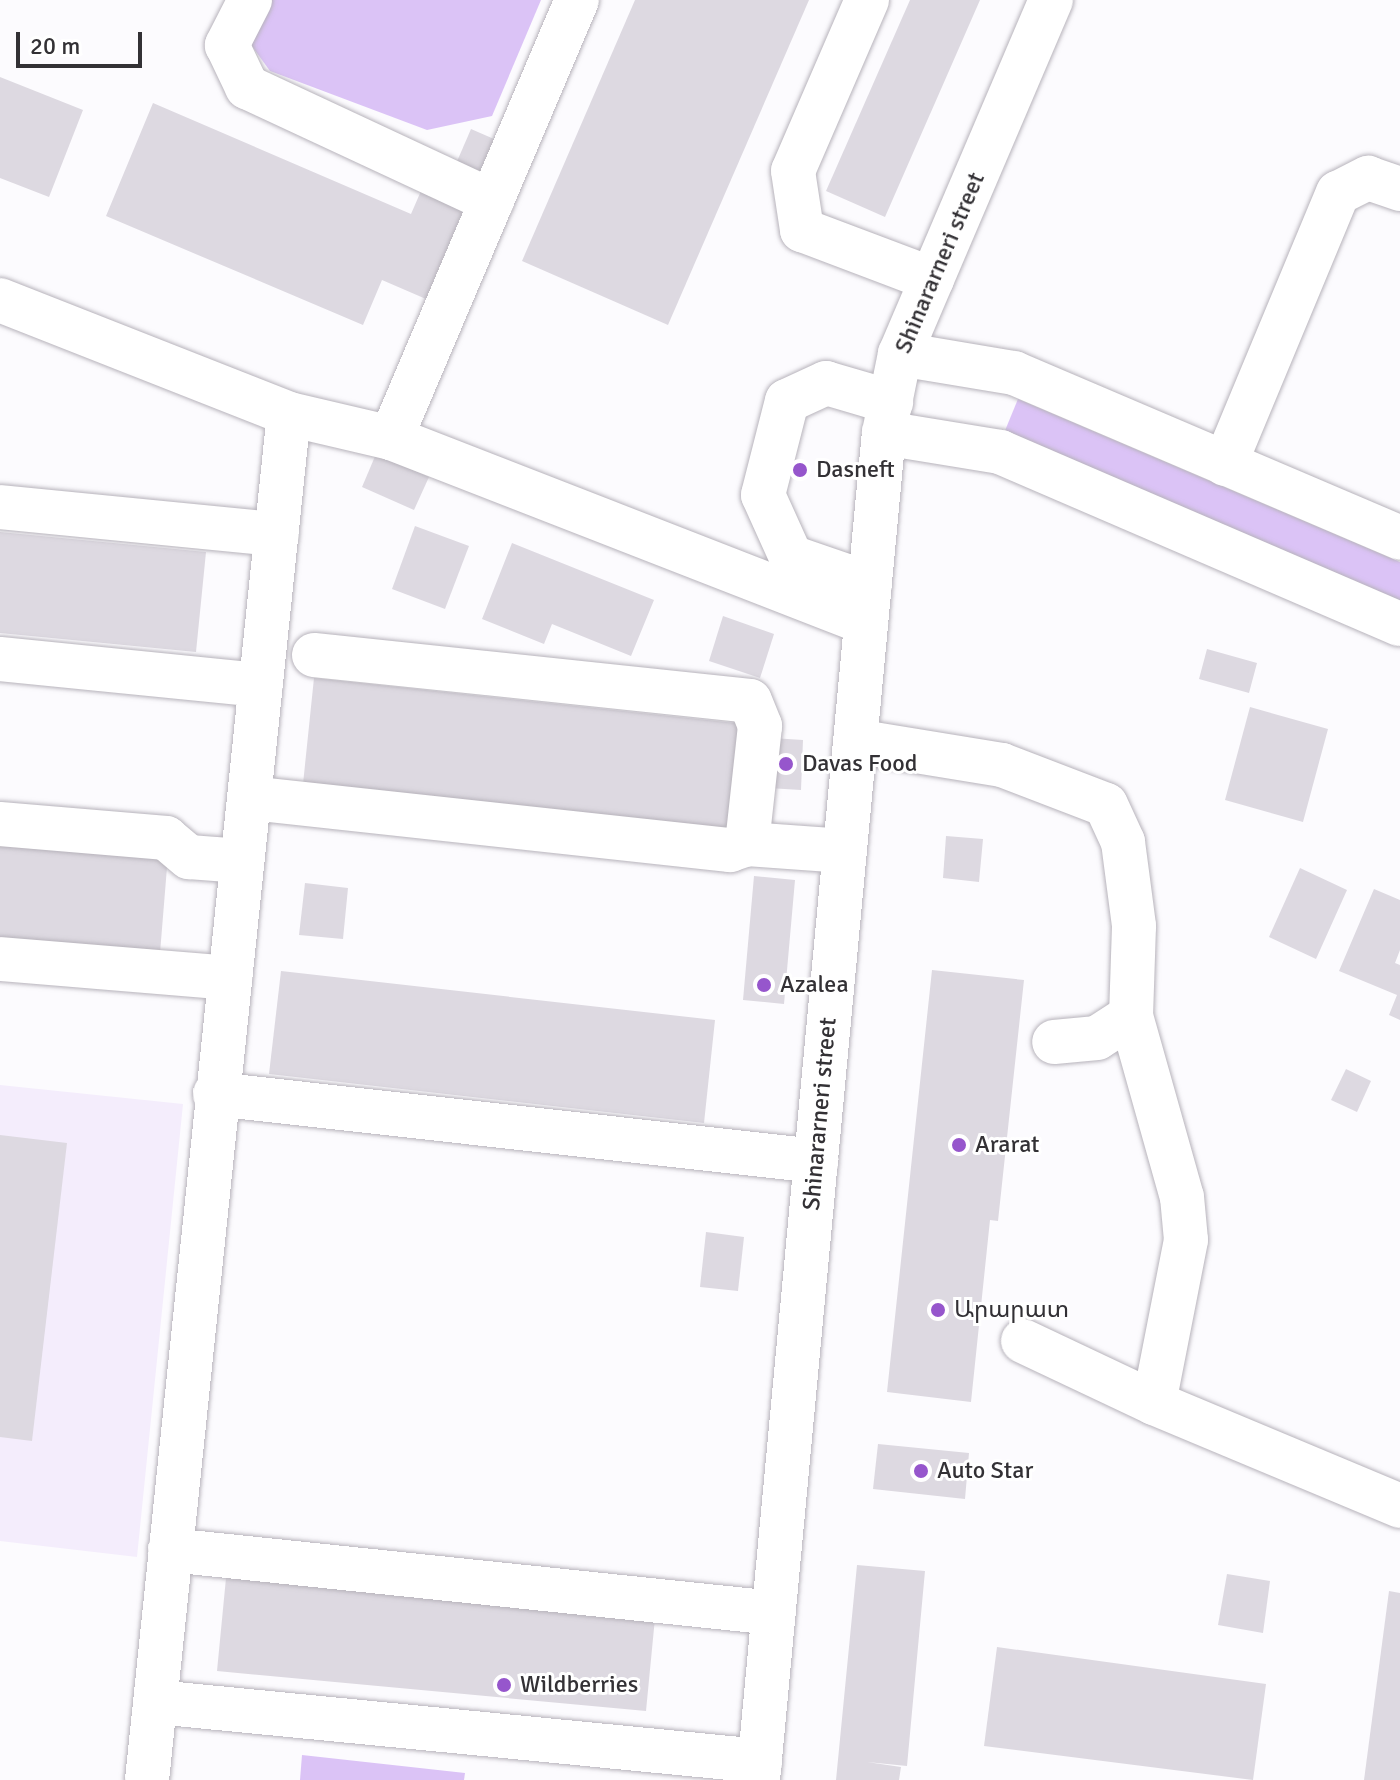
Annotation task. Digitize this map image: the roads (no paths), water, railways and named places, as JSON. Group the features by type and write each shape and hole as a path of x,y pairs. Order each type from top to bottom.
{"street":[{"path":"250,0 227,45 247,87 492,201"},
{"path":"391,438 577,0"},
{"path":"867,0 793,171 802,230 932,279"},
{"name":"Shinararneri street","path":"759,1771 888,417 900,354 1051,0"},
{"path":"1225,464 1338,193 1368,178 1400,189"},
{"path":"0,300 289,414 391,438 868,604"},
{"path":"900,354 1014,373 1400,538"},
{"path":"868,604 791,557 763,495 787,401 826,383 888,417 1000,452 1400,624"},
{"path":"147,1780 215,1094 250,798 289,414"},
{"path":"0,507 277,534"},
{"path":"314,655 750,701 760,726 747,844"},
{"path":"0,659 261,685"},
{"path":"855,741 1002,765 1106,805 1123,842 1134,926 1131,1016 1182,1197 1186,1240 1154,1403"},
{"path":"250,798 730,850 747,844 845,851"},
{"path":"0,824 166,838 189,857 242,861"},
{"path":"0,959 230,978"},
{"path":"1054,1042 1097,1038 1131,1016"},
{"path":"215,1094 816,1161"},
{"path":"1023,1341 1154,1403 1400,1506"},
{"path":"170,1550 774,1613"},
{"path":"156,1702 651,1764 759,1771"}],"place":[{"name":"Dasneft","path":"800,470"},
{"name":"Davas Food","path":"786,764"},
{"name":"Azalea","path":"764,985"},
{"name":"Ararat","path":"959,1145"},
{"name":"Արարատ","path":"938,1310"},
{"name":"Auto Star","path":"921,1471"},
{"name":"Wildberries","path":"504,1685"}]}
